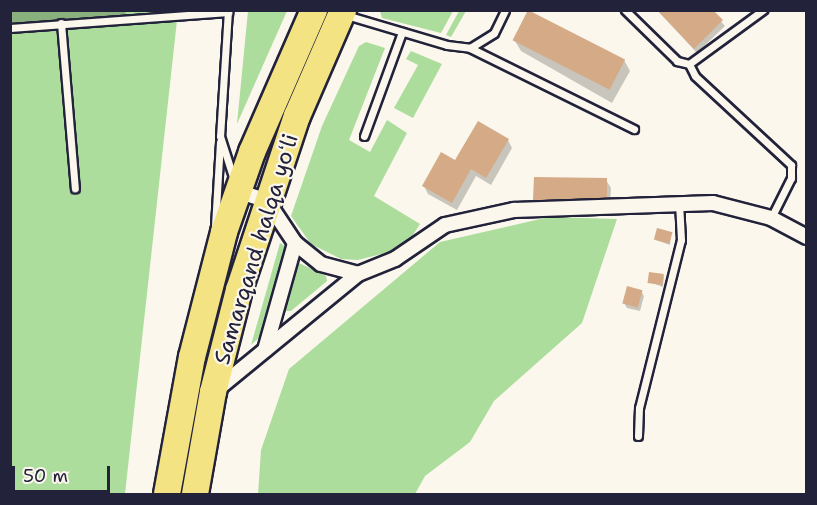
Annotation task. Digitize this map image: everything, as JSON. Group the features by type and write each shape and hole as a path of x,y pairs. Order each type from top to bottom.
{"highway":[{"name":"Samarqand halqa yoʻli","path":"167,495 183,400 213,273 237,191 314,10"},
{"name":"Samarqand halqa yoʻli","path":"195,495 213,392 239,290 297,116 342,12"}],"street":[{"path":"237,191 267,201 295,243 321,264 358,274"},
{"path":"213,392 358,274 395,259 445,225 514,210 713,203 771,218 807,237"},
{"path":"265,350 295,243"}],"lane":[{"path":"470,48 494,33 505,10"},
{"path":"625,10 677,61 689,64 695,76 791,165 790,177 771,218"},
{"path":"689,64 763,10"},
{"path":"10,28 144,13 228,11 213,273"},
{"path":"342,12 402,32 470,48 634,129"},
{"path":"61,23 75,188"},
{"path":"364,136 402,32"},
{"path":"220,136 237,191"},
{"path":"638,436 639,408 681,240 680,204"}],"green space":[{"path":"380,10 453,11 441,33 382,18"},
{"path":"10,11 178,11 125,494 11,494"},
{"path":"248,11 287,11 237,124"},
{"path":"459,11 466,11 451,37 446,35"},
{"path":"366,42 385,48 349,140 370,152 387,120 407,133 374,196 420,224 409,241 393,251 358,260 341,259 311,244 291,216 322,126 359,46"},
{"path":"411,51 442,64 413,118 394,108 418,65 406,59"},
{"path":"549,217 617,219 582,323 494,401 470,442 425,476 415,494 258,494 261,450 289,369 440,242"},
{"path":"280,243 289,249 265,332 251,345"},
{"path":"299,263 326,276 327,281 291,311 284,311"}],"building":[{"path":"528,10 625,59 610,90 513,40"},
{"path":"657,10 713,10 723,20 694,49"},
{"path":"478,121 509,139 486,178 471,169 452,203 422,186 441,152 455,160"},
{"path":"534,177 607,178 607,198 533,200"},
{"path":"657,228 672,232 669,244 654,240"},
{"path":"649,272 664,274 662,285 647,283"},
{"path":"627,286 642,290 638,308 622,303"}]}
